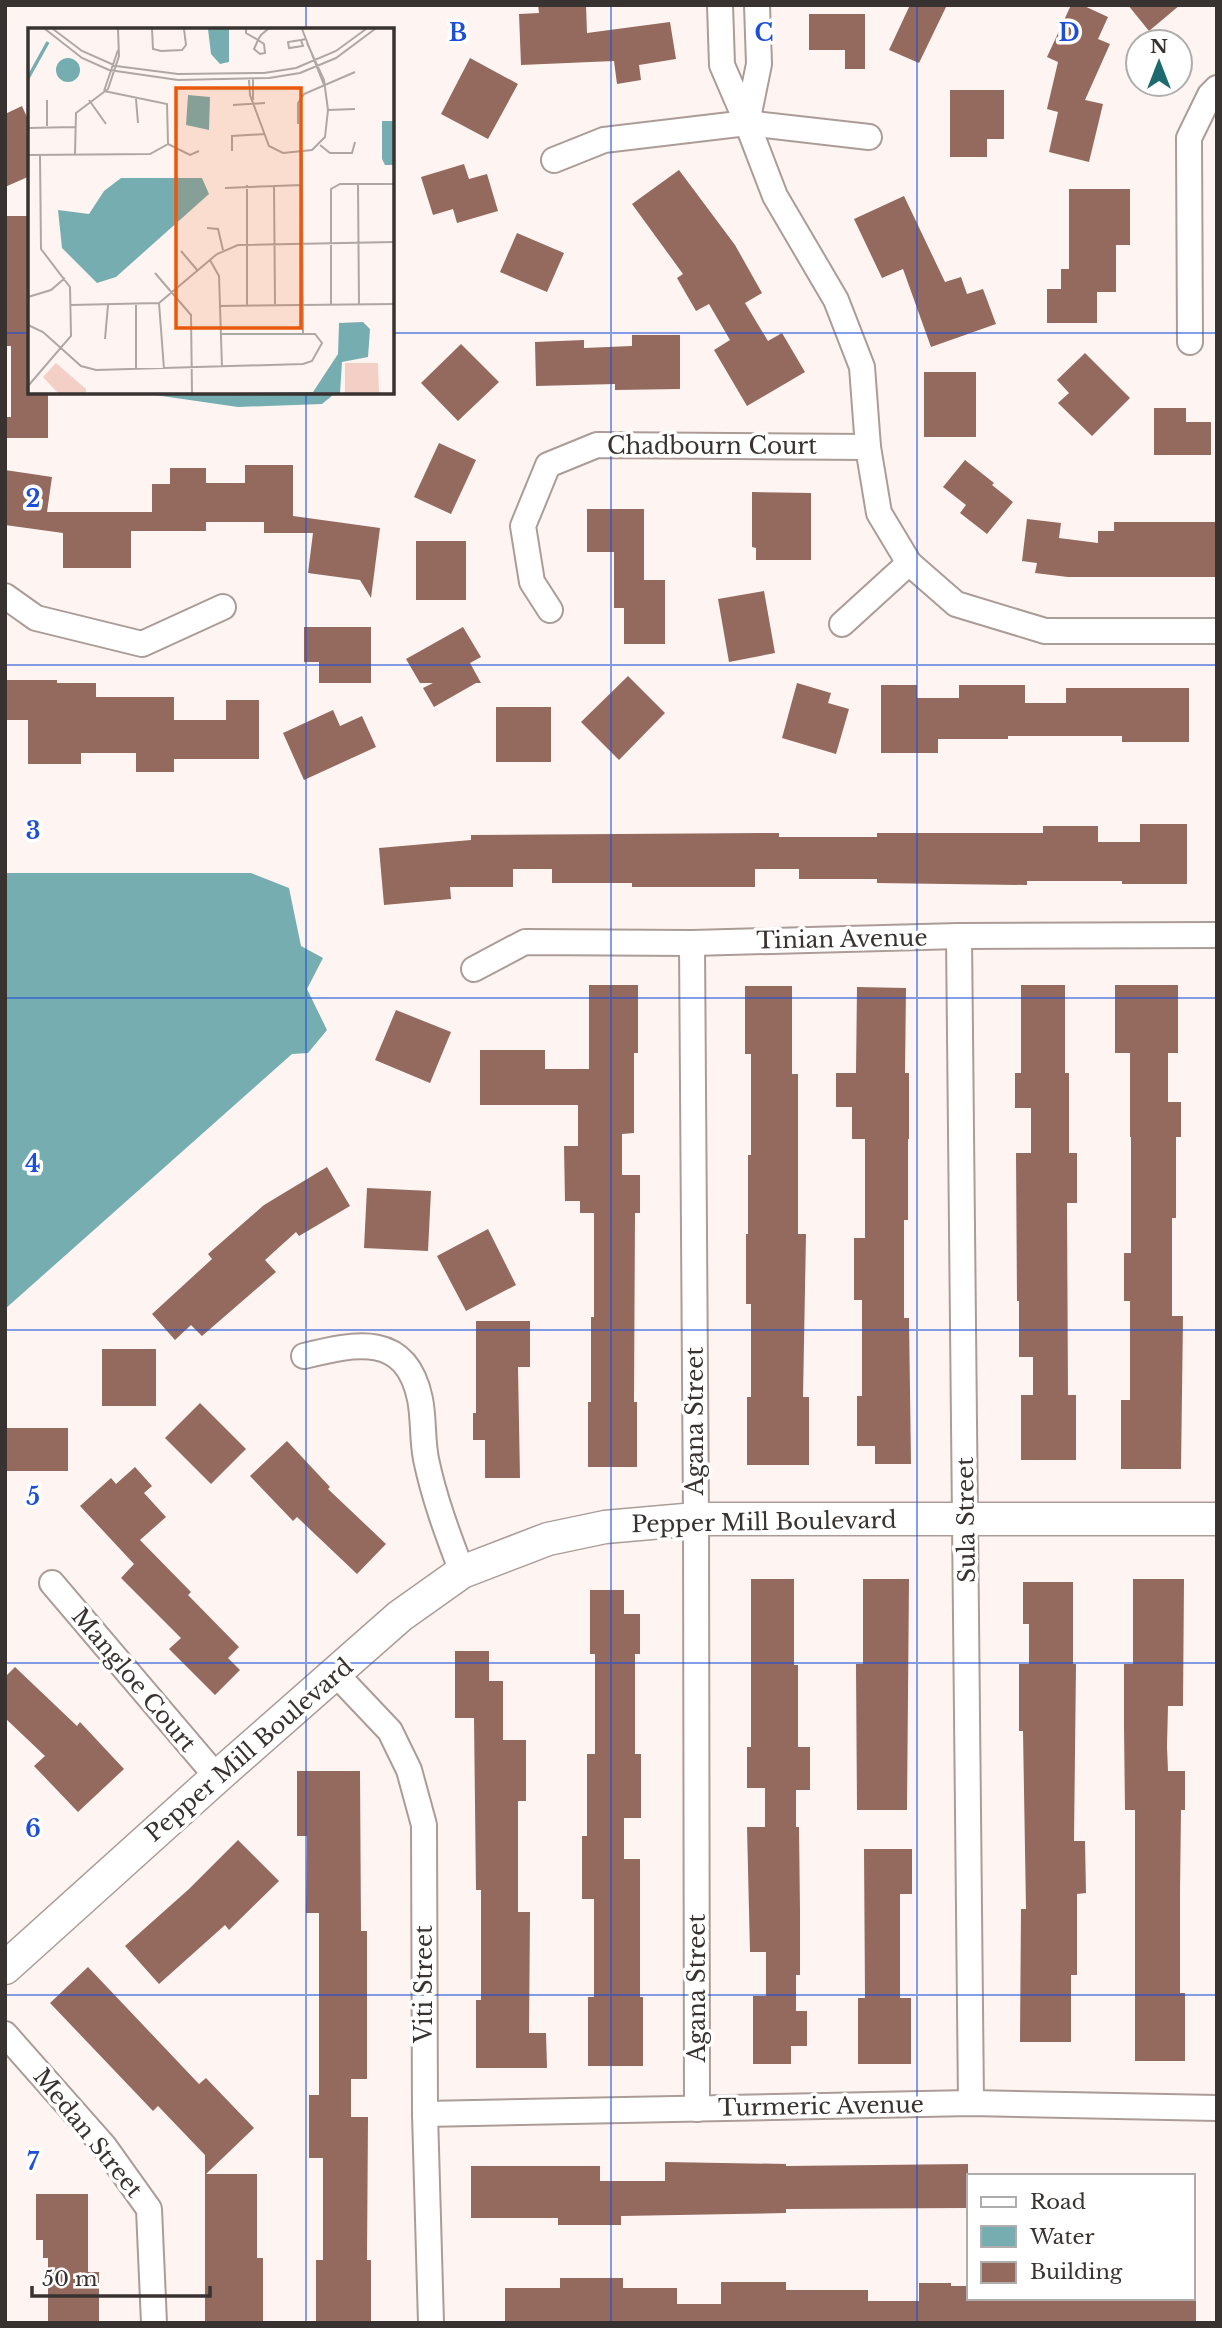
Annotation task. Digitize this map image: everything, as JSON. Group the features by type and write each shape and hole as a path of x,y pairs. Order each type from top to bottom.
{"street":[{"path":"720,5 722,65 775,196 836,300 862,367 867,447 879,513 909,563 956,604 1045,631 1217,631"},
{"path":"747,122 759,64 757,5"},
{"path":"1190,342 1189,138 1210,94 1217,88"},
{"path":"554,160 604,139 747,122 869,137"},
{"name":"Chadbourn Court","path":"550,610 532,582 523,526 548,465 597,445 867,447"},
{"path":"842,624 909,563"},
{"path":"5,596 36,618 142,644 223,607"},
{"name":"Tinian Avenue","path":"474,969 525,942 692,943 959,936 1217,935"},
{"name":"Sula Street","path":"959,936 971,2103"},
{"name":"Agana Street","path":"692,943 697,2109"},
{"path":"304,1356 336,1348 378,1347 395,1356 412,1372 420,1400 426,1456 438,1507 462,1572"},
{"name":"Pepper Mill Boulevard","path":"5,1968 216,1777 400,1616 462,1572 560,1537 605,1527 696,1520 1217,1519"},
{"name":"Mangloe Court","path":"52,1583 216,1777"},
{"name":"Viti Street","path":"336,1674 390,1731 409,1770 424,1825 425,2114 431,2323"},
{"name":"Medan Street","path":"5,2034 104,2146 149,2210 154,2323"},
{"name":"Turmeric Avenue","path":"425,2114 971,2103 1217,2108"}],"water":[{"path":"148,394 333,395 322,404 238,407"},
{"path":"5,873 251,873 289,888 301,946 323,958 307,989 327,1030 308,1053 292,1054 5,1309"}],"building":[{"path":"538,5 586,5 587,33 670,22 676,59 639,65 641,80 617,84 614,61 521,65 519,14 539,13"},
{"path":"910,5 947,5 919,63 889,50"},
{"path":"1071,5 1082,5 1108,17 1098,39 1110,44 1085,100 1103,104 1089,162 1049,152 1058,112 1047,109 1058,62 1047,57"},
{"path":"1128,5 1180,5 1153,28 1147,28"},
{"path":"809,14 865,14 865,69 845,69 845,50 809,50"},
{"path":"470,58 518,84 488,139 441,114"},
{"path":"950,90 1004,90 1004,139 987,139 987,157 950,157"},
{"path":"22,106 28,120 28,177 5,187 5,114"},
{"path":"464,164 469,179 487,174 498,211 457,223 453,209 433,215 421,177"},
{"path":"679,170 735,245 762,293 745,303 768,341 782,333 805,372 747,406 714,350 730,340 709,304 696,311 677,278 683,274 632,204"},
{"path":"1069,189 1130,189 1130,245 1116,245 1116,292 1097,292 1097,323 1047,323 1047,289 1061,289 1061,269 1069,269"},
{"path":"904,196 945,282 961,277 967,294 983,289 996,324 931,347 903,269 882,278 854,219"},
{"path":"5,216 28,216 28,394 48,394 48,438 5,438 5,417 11,417 11,346 5,346"},
{"path":"517,233 564,253 547,292 500,272"},
{"path":"632,335 680,335 680,389 615,390 615,384 536,386 535,342 584,340 584,348 632,346"},
{"path":"461,344 499,382 458,421 421,383"},
{"path":"1085,353 1130,398 1092,436 1058,403 1069,393 1057,380"},
{"path":"924,372 976,372 976,437 924,437"},
{"path":"1154,408 1186,408 1186,422 1211,422 1211,455 1154,455"},
{"path":"439,443 476,460 451,514 414,497"},
{"path":"965,460 1013,502 987,534 960,513 966,505 943,487"},
{"path":"245,465 293,465 293,516 380,528 371,598 360,580 308,573 313,533 264,533 264,522 206,522 206,531 131,531 131,568 63,568 63,533 5,525 5,470 52,477 47,512 152,512 152,484 170,484 170,468 206,468 206,483 245,483"},
{"path":"752,492 811,493 811,560 756,560 756,548 752,547"},
{"path":"587,509 644,509 644,580 665,580 665,644 624,644 624,608 614,608 614,552 587,552"},
{"path":"1027,519 1061,523 1059,538 1098,543 1098,531 1114,531 1114,522 1217,522 1217,577 1068,577 1035,573 1037,563 1022,561"},
{"path":"416,541 466,541 466,600 416,600"},
{"path":"764,591 775,653 729,662 718,599"},
{"path":"304,627 371,627 371,683 319,683 319,662 304,662"},
{"path":"463,627 481,657 470,663 481,683 476,683 434,707 423,688 433,683 420,683 406,659"},
{"path":"628,676 665,713 619,760 581,722"},
{"path":"5,680 96,683 96,697 174,697 174,720 226,720 226,700 259,700 259,759 174,759 174,772 136,772 136,753 81,753 81,764 28,764 28,720 5,720"},
{"path":"797,683 831,693 828,703 849,709 836,754 782,738"},
{"path":"881,685 917,685 917,698 959,698 959,685 1025,685 1025,703 1066,703 1066,688 1189,688 1189,742 1122,742 1122,736 1008,736 1008,739 938,739 938,753 881,753"},
{"path":"496,707 551,707 551,762 496,762"},
{"path":"333,710 340,726 362,716 376,747 304,780 283,733"},
{"path":"1140,824 1187,824 1187,884 1122,884 1122,881 1027,881 1027,885 877,883 877,879 799,879 799,869 755,869 755,887 632,887 632,883 552,883 552,869 513,869 513,887 450,887 451,899 384,905 379,848 471,840 471,835 779,833 779,837 877,837 877,833 1043,833 1043,826 1098,826 1098,842 1140,842"},
{"path":"589,985 638,985 638,1053 634,1053 634,1133 622,1134 622,1175 640,1175 640,1213 635,1213 634,1402 637,1402 637,1467 588,1467 591,1317 594,1317 594,1213 580,1213 580,1201 565,1201 564,1146 578,1146 578,1105 480,1105 480,1050 545,1050 545,1069 589,1069"},
{"path":"1021,985 1065,985 1069,1153 1077,1153 1077,1203 1067,1203 1068,1395 1076,1395 1076,1460 1021,1460 1021,1395 1033,1395 1033,1357 1019,1357 1017,1301 1016,1153 1031,1153 1031,1108 1015,1108 1015,1073 1021,1073"},
{"path":"1115,985 1178,985 1178,1053 1168,1053 1168,1102 1181,1102 1181,1137 1176,1137 1176,1218 1172,1218 1172,1316 1183,1316 1181,1469 1121,1469 1121,1400 1130,1400 1130,1301 1124,1301 1124,1253 1131,1253 1130,1053 1115,1053"},
{"path":"745,986 792,986 792,1074 798,1074 798,1234 806,1234 803,1397 809,1397 809,1465 747,1465 747,1397 751,1397 751,1304 746,1304 746,1234 748,1155 751,1155 751,1054 745,1054"},
{"path":"857,987 906,988 905,1073 909,1073 909,1139 908,1220 904,1220 904,1318 909,1318 911,1464 875,1464 875,1446 857,1446 857,1396 862,1396 862,1300 854,1300 854,1238 865,1238 865,1139 852,1139 852,1107 836,1107 836,1073 856,1073"},
{"path":"396,1010 451,1032 430,1083 375,1060"},
{"path":"327,1167 350,1206 299,1236 296,1232 265,1260 276,1272 202,1336 191,1325 175,1340 152,1314 212,1259 208,1254 264,1205"},
{"path":"367,1188 431,1191 428,1251 364,1248"},
{"path":"488,1229 516,1285 466,1311 437,1256"},
{"path":"476,1321 530,1321 530,1367 518,1367 520,1478 485,1478 485,1440 473,1440 473,1413 476,1413"},
{"path":"102,1349 156,1349 156,1406 102,1406"},
{"path":"200,1403 246,1449 211,1484 165,1438"},
{"path":"5,1428 68,1428 68,1471 5,1471"},
{"path":"287,1441 330,1487 328,1489 386,1544 357,1574 297,1517 293,1521 250,1476"},
{"path":"135,1467 152,1486 144,1493 166,1517 140,1540 191,1592 188,1595 239,1647 228,1658 240,1670 215,1695 169,1649 181,1638 121,1578 134,1564 80,1506 111,1478 116,1484"},
{"path":"751,1579 794,1579 798,1747 810,1747 810,1790 796,1790 796,1827 799,1827 800,1975 796,1975 796,2011 807,2011 807,2046 791,2046 791,2064 753,2064 753,1996 766,1996 766,1952 750,1952 747,1827 765,1827 765,1788 747,1788 747,1747 751,1747"},
{"path":"863,1579 909,1579 907,1810 857,1810 856,1664 863,1664"},
{"path":"1133,1579 1184,1579 1183,1706 1168,1706 1167,1746 1168,1771 1185,1771 1185,1810 1181,1810 1180,1993 1185,1993 1185,2061 1135,2061 1135,1810 1125,1810 1124,1727 1124,1664 1133,1664"},
{"path":"1023,1582 1073,1582 1073,1664 1076,1664 1074,1841 1085,1841 1086,1893 1077,1894 1077,1975 1071,1975 1071,2042 1020,2042 1021,1909 1026,1909 1019,1664 1029,1664 1029,1624 1023,1624"},
{"path":"590,1590 624,1590 624,1614 640,1614 640,1654 635,1654 635,1754 641,1754 641,1818 624,1818 624,1859 640,1859 643,2066 588,2066 588,1997 594,1997 594,1899 582,1899 582,1836 587,1836 587,1754 595,1754 595,1654 590,1654"},
{"path":"455,1651 489,1651 489,1681 503,1681 503,1740 526,1740 526,1801 518,1801 518,1912 530,1912 529,2033 546,2033 547,2068 476,2068 476,2000 481,2000 481,1890 476,1890 474,1718 455,1718"},
{"path":"15,1667 77,1726 80,1722 124,1769 78,1812 34,1766 45,1756 5,1718 5,1677"},
{"path":"297,1771 360,1771 361,1931 367,1931 367,2079 351,2079 351,2117 368,2117 367,2260 371,2260 371,2323 316,2323 316,2260 323,2260 323,2158 309,2158 309,2095 319,2095 319,1913 306,1913 307,1836 297,1836"},
{"path":"238,1840 279,1881 229,1930 225,1925 159,1984 125,1946 189,1889"},
{"path":"864,1849 912,1849 912,1894 900,1894 900,1998 911,1998 911,2064 858,2064 858,1998 865,1998"},
{"path":"88,1967 199,2084 206,2078 254,2128 206,2174 257,2174 257,2258 263,2258 263,2323 205,2323 205,2155 158,2106 153,2111 50,2003"},
{"path":"665,2162 786,2166 968,2164 967,2208 786,2209 786,2213 621,2216 621,2225 558,2225 558,2218 471,2218 471,2166 600,2166 600,2181 665,2181"},
{"path":"36,2194 88,2194 88,2272 99,2272 99,2323 48,2323 48,2258 43,2258 43,2240 36,2240"},
{"path":"560,2278 623,2278 623,2288 677,2288 677,2304 721,2304 721,2282 786,2282 786,2290 868,2290 868,2301 919,2301 919,2283 951,2283 951,2286 967,2286 967,2300 1196,2298 1196,2323 505,2323 505,2288 560,2288"}]}
